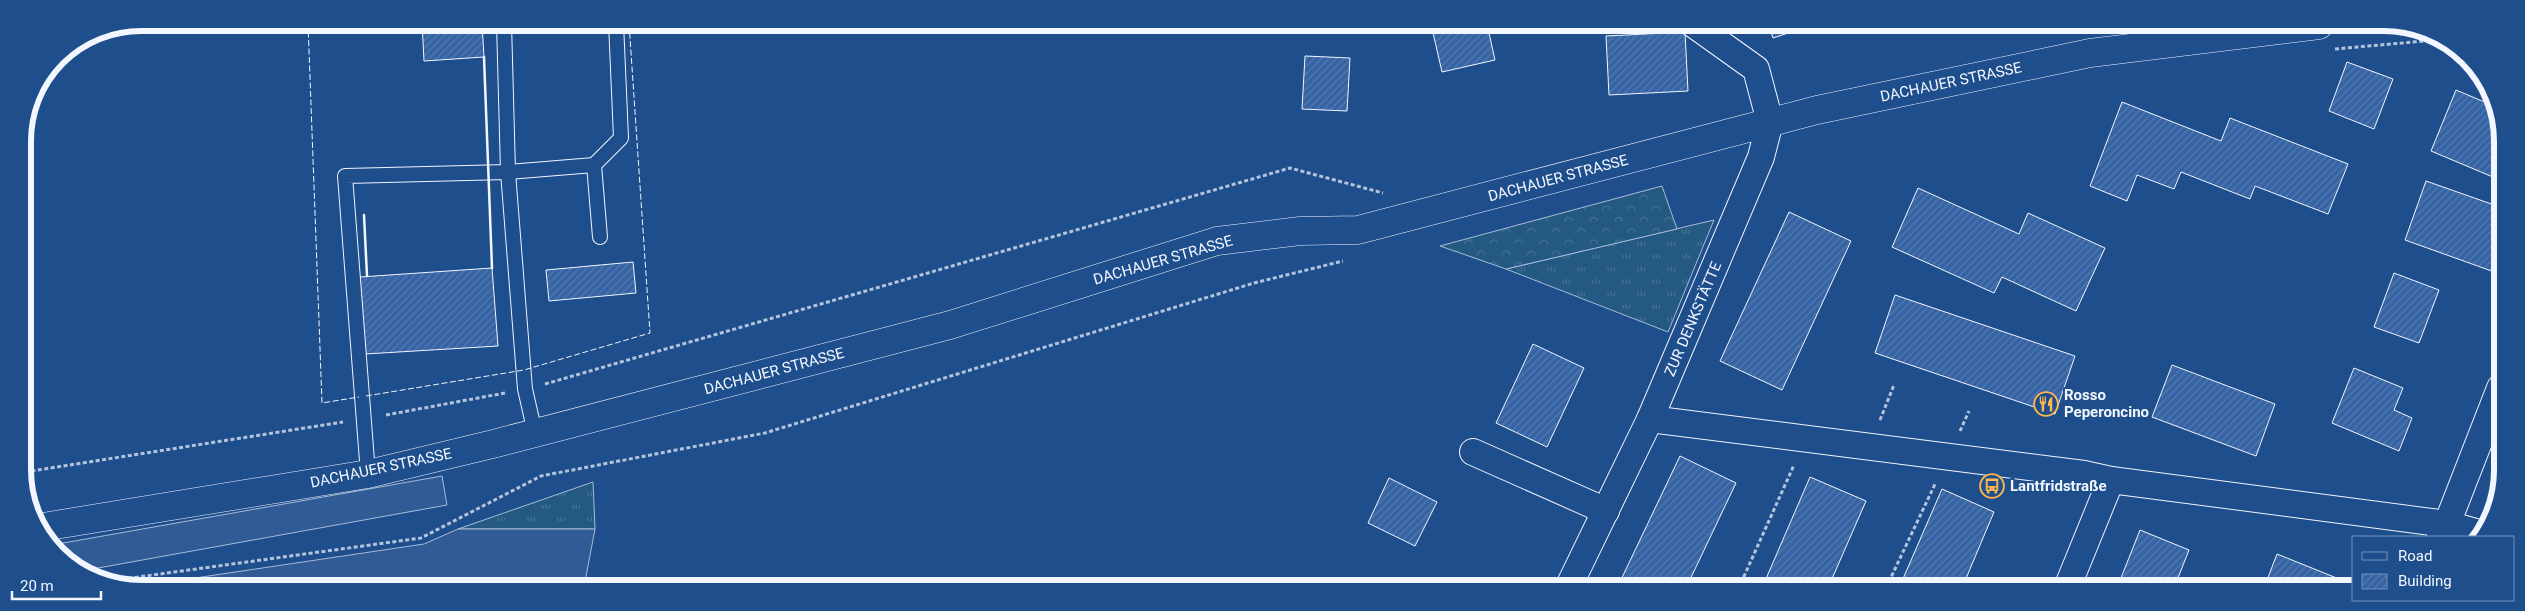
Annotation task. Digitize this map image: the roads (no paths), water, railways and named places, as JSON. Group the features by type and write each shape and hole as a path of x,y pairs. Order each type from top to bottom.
{"street":[{"path":"1705,31 1756,70 1770,122"},
{"name":"DACHAUER STRASSE","path":"47,526 368,474 535,433 950,325 1217,241 1300,231 1358,230 1770,122 2090,52 2268,31"},
{"name":"ZUR DENKSTÄTTE","path":"1572,580 1650,419 1761,157 1770,122"},
{"path":"2444,530 2494,403"},
{"path":"1650,419 2084,474 2111,480 2474,533"},
{"path":"1473,452 1606,512"},
{"path":"2070,580 2111,480"}],"lane":[{"path":"504,31 508,172 525,389 535,433"},
{"path":"368,474 345,176 508,172 594,165 622,138 616,31"},
{"path":"594,165 600,237"}],"place":[{"name":"Rosso Peperoncino","path":"2046,404"},
{"name":"Lantfridstraße","path":"1992,486"}]}
